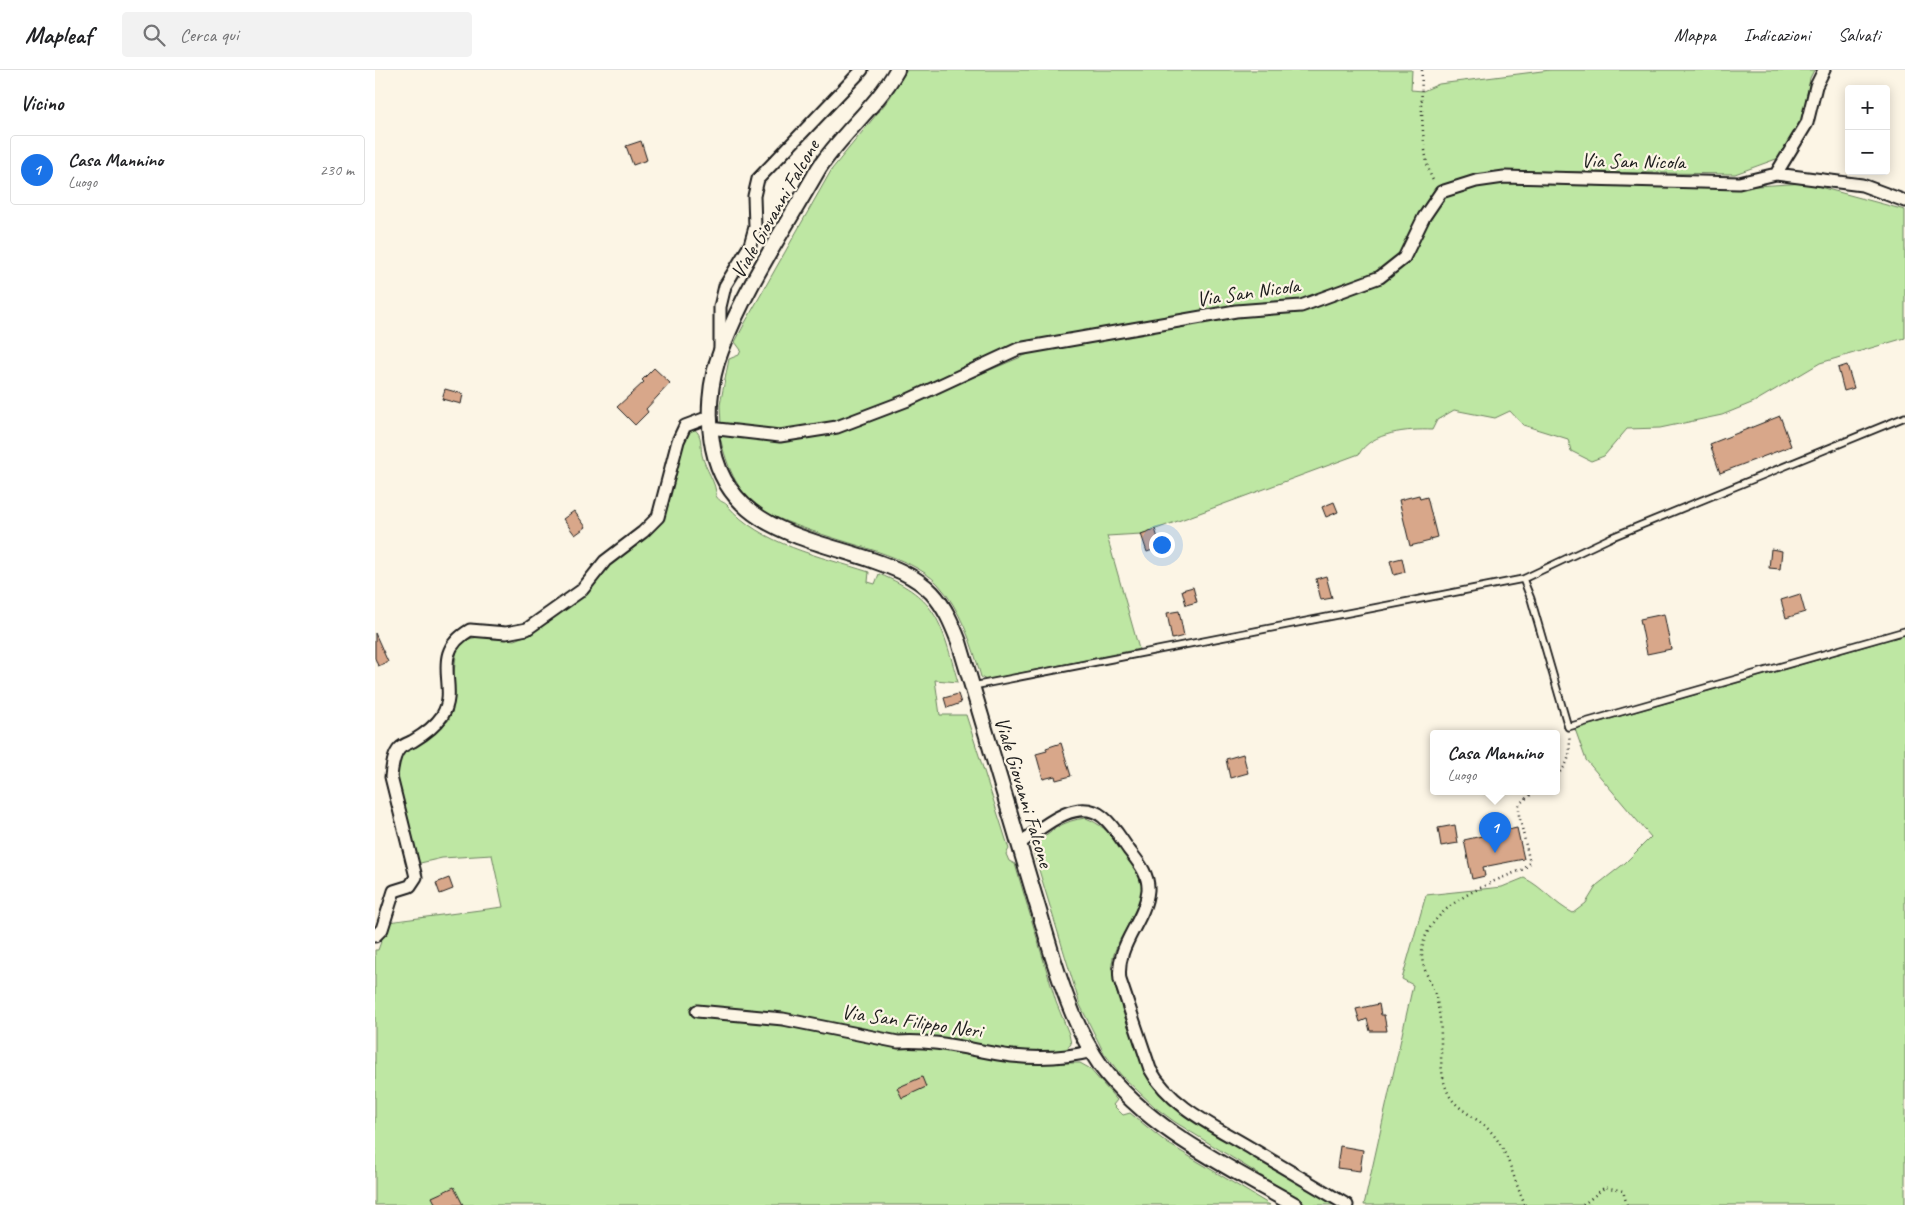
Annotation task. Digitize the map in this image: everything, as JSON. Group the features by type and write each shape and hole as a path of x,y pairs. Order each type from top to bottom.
{"street":[{"path":"720,353 720,307 725,286 750,245 753,236 755,227 754,196 759,179 862,70"},
{"name":"Viale Giovanni Falcone","path":"897,70 888,84 830,150 740,308 720,353 714,376 709,422 714,454 725,484 733,496 753,515 784,530 887,565 907,574 931,592 952,625 1067,1003 1093,1052 1101,1065 1133,1102 1171,1132 1295,1205"},
{"path":"1776,174 1807,123 1816,86 1824,70"},
{"name":"Via San Nicola","path":"709,422 780,436 837,427 908,400 1018,349 1236,311 1301,306 1380,277 1404,258 1424,217 1441,192 1476,181 1505,177 1739,183 1776,174 1862,185 1905,201"},
{"path":"375,936 382,930 394,892 410,886 416,877 391,777 393,761 399,748 415,740 443,715 446,705 448,654 453,642 470,630 506,634 527,629 582,590 605,561 658,517 678,440 685,426 709,422"},
{"path":"1019,844 1048,823 1082,810 1093,811 1102,816 1113,827 1145,872 1148,882 1146,899 1122,952 1119,967 1120,980 1150,1069 1156,1081 1171,1096 1213,1126 1347,1205"},
{"name":"Via San Filippo Neri","path":"697,1011 783,1019 898,1042 916,1040 977,1048 1012,1056 1068,1057 1093,1052"}],"lane":[{"path":"971,687 1523,579 1612,537 1905,417"},
{"path":"1523,579 1531,599 1568,726 1905,631"}],"path":[{"path":"1422,70 1426,149 1432,179 1441,192"},
{"path":"1560,771 1569,761 1571,748 1568,726"},
{"path":"1525,1205 1501,1148 1490,1130 1462,1110 1451,1098 1442,1080 1440,1020 1434,992 1424,970 1422,953 1425,941 1433,925 1454,902 1478,887 1524,869 1530,863 1530,856 1519,816 1519,804 1530,795"},
{"path":"1583,1205 1605,1187 1623,1191 1627,1205"}],"green space":[{"path":"907,70 1412,70 1411,90 1423,91 1439,84 1550,70 1814,70 1810,78 1804,117 1779,158 1735,174 1507,171 1478,175 1445,185 1434,191 1420,212 1400,255 1375,275 1302,302 1016,346 908,396 836,423 782,432 721,425 720,405 729,359 739,355 741,350 735,342 746,321 832,169 889,99"},
{"path":"1486,183 1741,187 1805,183 1905,210 1905,338 1820,363 1754,402 1722,415 1660,428 1627,429 1604,456 1591,461 1571,451 1568,439 1523,425 1510,411 1495,418 1454,410 1437,420 1432,430 1402,431 1381,436 1372,441 1359,454 1159,528 1141,534 1107,536 1139,649 986,680 981,677 970,640 953,604 932,578 895,558 795,525 764,511 747,497 731,472 719,434 782,440 909,404 1040,349 1223,318 1302,310 1389,277 1409,257 1431,216 1450,193"},
{"path":"694,429 700,437 702,455 715,486 716,496 741,519 774,540 792,548 869,572 868,582 875,584 879,574 899,583 926,603 935,615 947,644 958,682 935,680 940,715 966,715 1009,849 1006,854 1009,861 1015,864 1056,1002 1069,1034 1071,1044 1067,1048 1060,1052 1037,1050 1036,1063 1080,1063 1089,1068 1117,1100 1113,1105 1123,1115 1130,1113 1167,1143 1270,1205 375,1205 375,950 378,950 388,922 503,907 492,855 442,858 416,864 396,777 398,761 403,750 419,744 448,721 453,710 451,696 457,648 469,639 483,636 514,640 530,634 583,593 605,568 645,539 661,520 686,434"},
{"path":"1905,635 1905,1205 1364,1205 1413,985 1402,979 1426,895 1502,887 1524,878 1573,913 1586,903 1597,885 1625,863 1651,837 1586,760 1575,729"},
{"path":"1086,818 1103,828 1110,835 1140,875 1142,886 1140,898 1114,953 1112,974 1124,1016 1144,1070 1151,1083 1175,1106 1338,1205 1308,1205 1175,1122 1156,1108 1121,1075 1104,1053 1080,1005 1032,847 1044,836 1063,824"}],"building":[{"path":"641,141 647,160 633,165 626,146"},
{"path":"1847,365 1854,388 1844,391 1838,368"},
{"path":"654,368 670,383 646,409 648,412 635,425 617,407 644,382 642,380"},
{"path":"445,389 463,394 461,404 442,399"},
{"path":"1780,416 1791,446 1720,473 1710,444"},
{"path":"1419,495 1420,499 1427,497 1437,537 1430,539 1430,541 1410,546 1399,500"},
{"path":"1334,502 1338,512 1326,517 1322,507"},
{"path":"574,511 586,527 575,535 563,519"},
{"path":"1155,529 1161,547 1147,552 1141,534"},
{"path":"1771,549 1782,551 1780,569 1769,568"},
{"path":"1402,558 1405,572 1394,575 1390,561"},
{"path":"1326,576 1332,598 1321,600 1316,579"},
{"path":"1193,587 1197,602 1186,605 1182,590"},
{"path":"1800,594 1805,612 1786,618 1781,600"},
{"path":"1179,611 1184,636 1172,639 1167,613"},
{"path":"1664,614 1671,649 1647,654 1640,619"},
{"path":"375,633 388,662 378,666 375,658"},
{"path":"958,694 961,703 947,708 944,698"},
{"path":"1061,743 1071,776 1056,780 1055,776 1043,779 1036,754 1047,751 1046,748"},
{"path":"1243,754 1248,773 1230,778 1226,759"},
{"path":"1455,825 1458,843 1441,846 1438,828"},
{"path":"1517,828 1524,859 1483,867 1485,876 1472,879 1464,840"},
{"path":"449,878 453,889 440,894 436,883"},
{"path":"1379,1004 1381,1015 1384,1015 1387,1031 1370,1031 1367,1019 1360,1022 1356,1009"},
{"path":"922,1077 926,1087 902,1098 897,1088"},
{"path":"1340,1146 1363,1150 1360,1171 1337,1168"},
{"path":"454,1187 463,1205 436,1205 432,1197"}],"place":[{"name":"Casa Mannino","path":"1495,853"}]}
